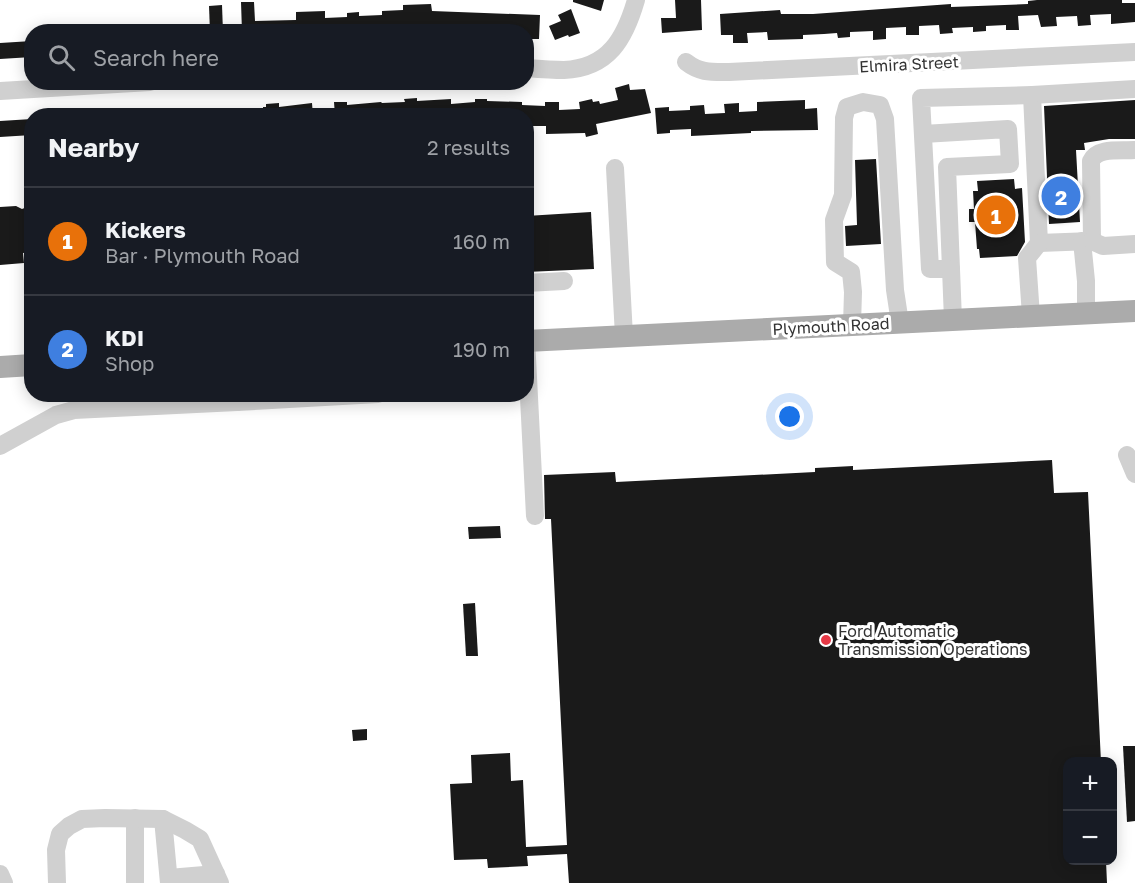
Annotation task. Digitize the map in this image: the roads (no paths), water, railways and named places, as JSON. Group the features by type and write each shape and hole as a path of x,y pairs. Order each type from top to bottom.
{"main road":[{"name":"Plymouth Road","path":"534,340 1135,311"},
{"path":"0,367 24,366"}],"street":[{"path":"534,68 564,70 580,68 609,53 625,33 636,0"},
{"name":"Elmira Street","path":"686,62 704,72 729,72 1135,52"},
{"path":"951,269 930,269 921,98 1135,89"},
{"path":"0,91 24,90"},
{"path":"1031,316 1027,258 1039,243 1032,94"},
{"path":"852,325 853,292 850,272 835,262 834,220 843,195 844,118 847,107 863,102 880,105 885,119 895,290 900,323"},
{"path":"923,134 1008,129 1010,164 947,168 953,320"},
{"path":"1086,314 1091,161 1099,152 1135,150"},
{"path":"615,168 624,336"},
{"path":"1039,243 1087,241 1103,246 1135,244"},
{"path":"534,283 564,281"},
{"path":"0,446 56,415 74,410 183,402"},
{"path":"529,402 535,516"},
{"path":"1127,455 1135,474"},
{"path":"135,818 135,883"},
{"path":"57,883 56,850 60,834 69,825 82,819 163,819 200,839 218,878 169,880 163,819"},
{"path":"0,874 4,883"}],"place":[{"name":"KDI","path":"1061,196"},
{"name":"Kickers","path":"996,215"},
{"name":"Ford Automatic Transmission Operations","path":"826,640"}]}
